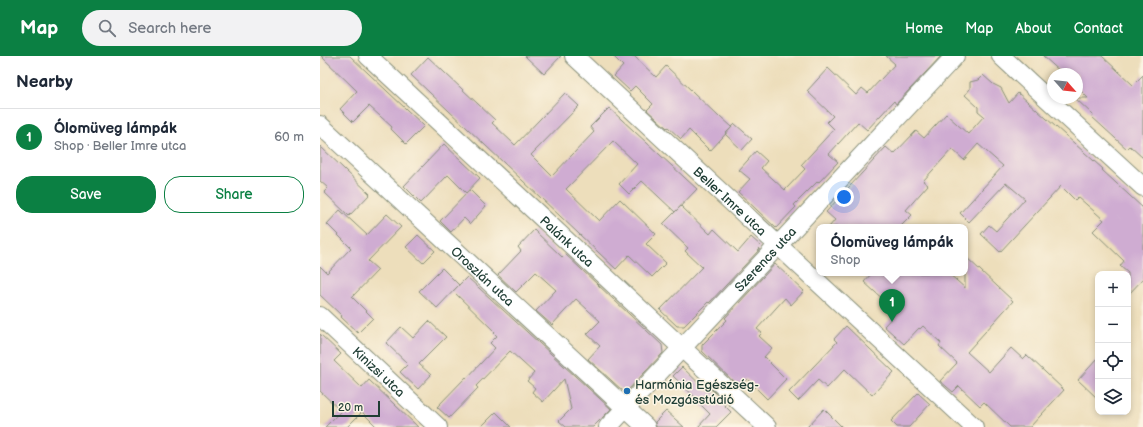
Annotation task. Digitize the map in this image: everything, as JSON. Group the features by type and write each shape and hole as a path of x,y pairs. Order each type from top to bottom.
{"street":[{"name":"Palánk utca","path":"368,56 767,427"},
{"name":"Beller Imre utca","path":"574,56 974,427"},
{"name":"Szerencs utca","path":"608,427 955,56"},
{"path":"1001,56 1143,187"},
{"name":"Oroszlán utca","path":"320,125 646,427"},
{"name":"Kinizsi utca","path":"320,316 438,427"}],"building":[{"path":"321,56 350,56 424,126 406,144 391,129 392,127 369,106 353,122 340,109 357,91"},
{"path":"525,56 561,56 544,74"},
{"path":"613,56 634,56 656,77 666,66 719,117 720,116 732,127 710,151 689,130 681,139 647,110 653,104 635,86 630,91 614,76 623,66"},
{"path":"886,56 941,56 896,104 894,101 867,130 858,122 829,154 838,162 794,205 796,207 776,228 738,192 750,179 739,170 756,151 767,161 761,168 785,190 805,169 801,165 834,129 827,122 833,116 807,91 828,68 856,95 862,88 868,93 895,64"},
{"path":"1043,56 1102,56 1133,85 1143,75 1143,158 1130,146 1127,149 1092,117 1093,115 1081,104 1083,104 1083,98 1088,98 1083,93 1083,68 1056,68"},
{"path":"428,57 495,120 492,123 515,145 565,93 579,106 531,155 552,176 594,132 590,127 609,108 697,189 675,212 642,181 629,194 619,184 637,164 613,141 566,189 599,221 620,199 656,234 646,244 666,263 652,277 629,255 616,269 411,75"},
{"path":"983,75 993,84 1001,88 1009,103 1018,93 1103,169 1102,170 1143,208 1143,279 1131,292 1131,271 1126,271 1120,266 1124,261 1093,231 1104,220 1078,197 1075,200 1061,186 1000,252 981,234 989,225 996,231 1025,199 1006,183 969,222 960,213 1003,166 978,144 964,160 952,149 923,181 928,185 906,210 912,215 903,224 832,224 835,220 826,212 886,147 894,154 916,131 924,138 946,114 968,134 984,116 978,111 978,107 965,95 970,89 970,82 978,80"},
{"path":"735,124 752,139 742,150 725,134"},
{"path":"444,144 480,178 466,193 448,175 421,203 404,186"},
{"path":"320,146 370,194 349,216 324,192 328,188 320,181"},
{"path":"470,190 486,206 470,224 464,218 451,232 440,221"},
{"path":"681,206 710,234 714,229 738,252 751,237 761,246 759,248 760,249 709,303 708,302 684,326 677,326 660,310 702,267 685,251 688,248 663,224"},
{"path":"340,210 367,235 387,214 401,227 368,261 378,270 352,297 373,318 358,333 320,295 320,266 327,273 351,248 327,224"},
{"path":"534,230 562,257 565,254 662,345 663,353 627,391 623,391 588,359 600,346 587,334 600,321 576,299 552,325 536,311 556,290 536,272 516,292 498,275 521,251 518,247"},
{"path":"418,235 435,251 423,263 406,247"},
{"path":"968,259 1013,301 967,352 989,372 1011,348 1023,359 1027,355 1064,390 1030,427 1010,427 984,402 980,406 959,386 953,392 940,381 957,363 939,346 941,343 923,326 920,329 919,328 904,344 884,326 897,312 864,282 869,276 951,276 965,288 965,276 968,276"},
{"path":"775,264 804,291 791,305 785,298 757,329 762,333 759,336 772,348 764,357 786,379 767,399 747,379 739,387 702,351 702,345 727,320 725,318"},
{"path":"442,268 459,285 437,308 419,291"},
{"path":"467,277 611,409 593,427 566,427 559,421 571,409 564,379 543,402 532,392 535,388 527,381 534,373 510,351 476,386 478,388 449,418 437,407 495,348 490,343 497,336 494,333 495,332 453,291"},
{"path":"429,321 446,337 419,364 431,375 418,389 400,372 408,364 386,343 401,327 413,338"},
{"path":"846,326 894,372 872,395 845,369 827,388 818,380 798,401 789,392 837,342 834,339"},
{"path":"320,334 341,354 334,361 362,388 369,380 418,427 377,427 362,412 347,427 325,427 341,411 320,391"},
{"path":"1095,361 1095,396 1078,380"},
{"path":"682,367 708,392 711,389 725,403 724,405 731,412 716,427 698,427 710,414 673,376"},
{"path":"918,393 930,404 909,427 897,427 891,421"},
{"path":"824,409 842,427 807,427"},
{"path":"666,411 684,427 656,427 655,422"},
{"path":"496,412 511,427 481,427"}],"place":[{"name":"Ólomüveg lámpák","path":"892,322"},
{"name":"Harmónia Egészség- és Mozgásstúdió","path":"627,391"}]}
